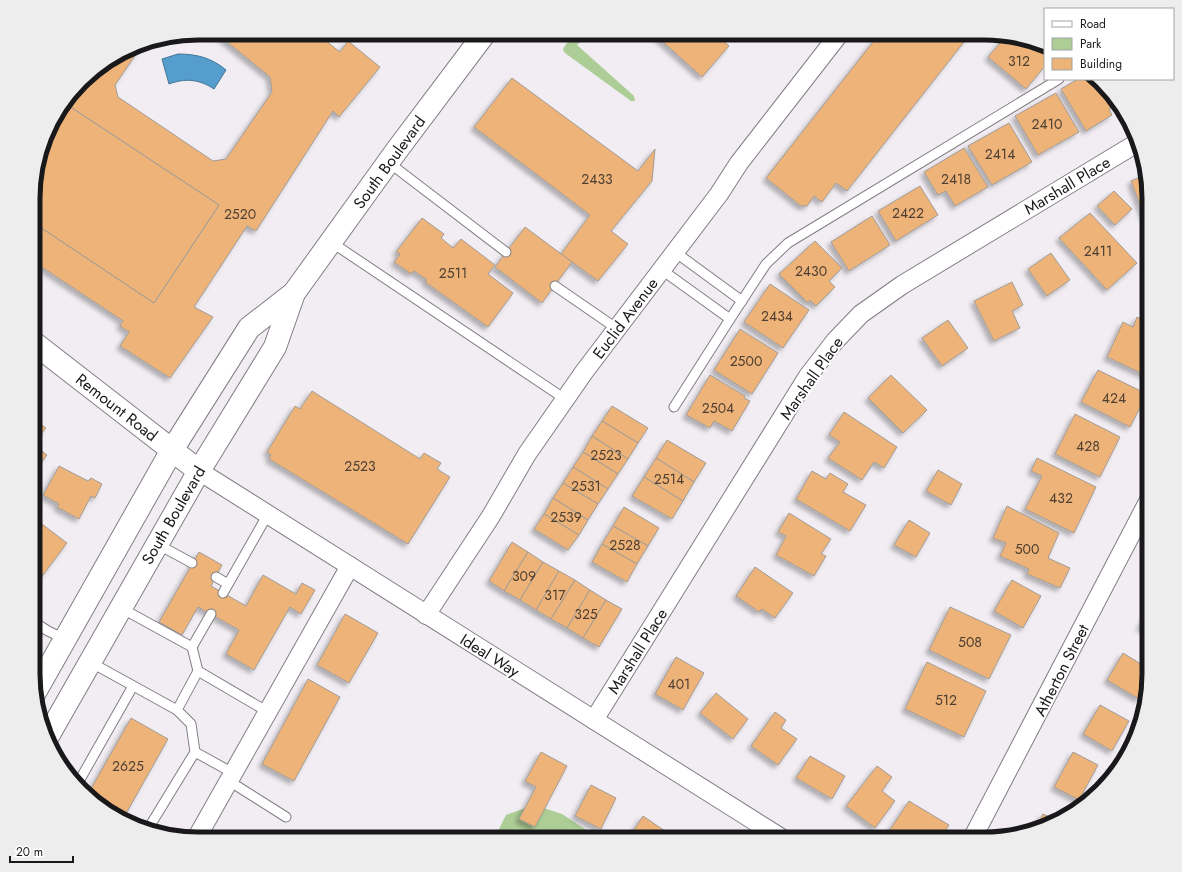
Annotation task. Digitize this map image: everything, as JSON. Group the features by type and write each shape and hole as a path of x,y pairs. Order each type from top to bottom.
{"main road":[{"name":"South Boulevard","path":"40,683 172,450 250,328 294,293 388,162 480,40"},
{"name":"South Boulevard","path":"51,731 198,470 275,347 294,293"},
{"name":"Remount Road","path":"40,348 198,470"}],"street":[{"name":"Euclid Avenue","path":"426,615 491,516 527,454 565,399 616,328 719,194 739,163 835,40"},
{"name":"Marshall Place","path":"594,720 808,376 835,341 861,314 902,285 936,266 1133,145"},
{"name":"Ideal Way","path":"198,470 772,832"},
{"name":"Atherton Street","path":"976,832 1142,513"},
{"path":"200,832 350,566"}],"lane":[{"path":"674,407 766,264 788,243 1057,80"},
{"path":"388,162 506,252"},
{"path":"331,242 565,399"},
{"path":"675,252 742,301"},
{"path":"662,270 730,319"},
{"path":"554,286 616,328"},
{"path":"223,593 268,514"},
{"path":"157,544 192,563"},
{"path":"216,577 228,584"},
{"path":"121,608 192,647"},
{"path":"177,710 198,671 192,647 211,614"},
{"path":"40,626 65,639"},
{"path":"90,662 177,710 191,724 195,752 151,825"},
{"path":"198,671 268,712"},
{"path":"80,779 133,686"},
{"path":"195,752 286,817"}],"green space":[{"path":"569,40 582,40 577,45 634,96 635,101 631,101 565,53 563,50"},
{"path":"534,805 562,814 589,832 498,832 506,815"}],"water":[{"path":"178,54 192,55 210,60 226,70 214,89 203,83 192,80 169,84 162,59"}],"building":[{"path":"225,40 325,40 340,52 348,41 380,67 339,117 333,111 256,231 247,226 194,307 213,317 170,378 120,346 129,332 120,326 123,321 40,266 40,227 154,303 219,205 70,106 86,86 94,79 119,61 137,52 115,85 118,97 213,161 226,159 272,92 270,77"},
{"path":"661,40 723,40 729,46 702,77"},
{"path":"874,40 966,40 847,191 836,183 822,202 814,196 807,206 801,206 766,178"},
{"path":"1002,41 1015,43 1044,52 1044,67 1026,89 988,57"},
{"path":"512,78 638,171 655,149 652,181 611,231 628,244 598,281 561,254 590,215 474,127"},
{"path":"1076,80 1089,80 1096,86 1112,107 1109,109 1112,115 1086,131 1061,89"},
{"path":"1056,93 1079,132 1038,155 1015,116"},
{"path":"70,106 219,205 154,303 40,227 40,188 45,157 56,128"},
{"path":"1009,123 1032,162 992,185 968,146"},
{"path":"964,148 988,187 955,206 946,191 938,195 924,172"},
{"path":"1141,177 1142,210 1131,181"},
{"path":"920,186 938,215 896,241 878,211"},
{"path":"1114,191 1132,209 1115,225 1097,206"},
{"path":"1090,213 1137,263 1107,290 1059,238"},
{"path":"872,216 890,245 849,271 831,242"},
{"path":"422,218 444,234 441,238 453,248 461,239 495,265 488,274 513,293 488,327 425,282 427,280 414,271 411,274 394,262 400,254 396,252"},
{"path":"525,227 572,262 542,303 495,267"},
{"path":"815,241 842,268 829,281 835,287 816,306 810,300 808,303 779,274"},
{"path":"1051,253 1070,280 1047,296 1028,269"},
{"path":"1012,282 1023,305 1012,311 1020,328 994,341 974,301"},
{"path":"770,284 809,310 783,348 744,322"},
{"path":"1137,317 1142,320 1142,374 1107,357 1123,322 1133,327"},
{"path":"948,320 968,348 942,366 922,338"},
{"path":"740,329 778,353 752,394 714,370"},
{"path":"1098,370 1142,392 1142,404 1130,427 1081,402"},
{"path":"710,375 745,396 744,398 750,401 732,431 714,421 710,428 686,415"},
{"path":"891,375 927,410 903,433 868,398"},
{"path":"312,391 420,459 424,453 441,463 437,469 450,477 408,544 269,459 271,455 267,452 295,406 300,409"},
{"path":"612,406 648,428 638,443 602,421"},
{"path":"844,412 897,447 884,468 874,462 862,480 828,458 840,442 829,435"},
{"path":"1075,414 1120,437 1100,477 1055,454"},
{"path":"602,421 638,443 628,459 592,436"},
{"path":"40,424 46,428 40,435"},
{"path":"592,436 628,459 618,474 583,452"},
{"path":"667,440 706,463 694,482 656,458"},
{"path":"40,450 47,455 40,464"},
{"path":"583,452 618,474 608,489 573,467"},
{"path":"656,458 694,482 683,501 644,477"},
{"path":"1037,458 1096,487 1074,533 1025,509 1042,476 1031,471"},
{"path":"59,466 88,481 91,478 102,484 95,498 91,496 79,519 57,507 59,504 43,495"},
{"path":"573,467 608,489 598,504 563,483"},
{"path":"938,470 962,484 951,505 926,491"},
{"path":"812,471 826,479 830,473 848,484 843,492 866,505 850,531 796,499"},
{"path":"644,477 683,501 672,519 632,496"},
{"path":"563,483 598,504 588,520 553,498"},
{"path":"553,498 588,520 579,535 544,514"},
{"path":"1007,506 1059,533 1048,558 1070,568 1060,588 1027,574 1029,569 1000,556 1006,543 993,538"},
{"path":"624,507 659,528 648,546 613,526"},
{"path":"789,513 831,539 821,554 826,556 814,576 776,555 786,536 778,532"},
{"path":"544,514 579,535 568,550 534,529"},
{"path":"909,520 930,533 916,557 894,545"},
{"path":"40,523 67,543 40,579"},
{"path":"613,526 648,546 637,564 602,544"},
{"path":"512,542 528,552 504,591 489,581"},
{"path":"602,544 637,564 627,582 592,562"},
{"path":"199,552 222,565 211,586 246,606 263,575 296,594 302,583 315,590 301,614 290,607 254,670 226,654 239,630 198,607 182,635 159,622"},
{"path":"528,552 543,562 520,600 504,591"},
{"path":"543,562 559,571 536,610 520,600"},
{"path":"755,567 793,593 775,618 762,609 759,612 736,596"},
{"path":"559,571 575,580 551,619 536,610"},
{"path":"575,580 590,590 567,628 551,619"},
{"path":"1012,580 1041,596 1023,628 994,611"},
{"path":"590,590 606,600 583,638 567,628"},
{"path":"606,600 622,609 599,647 583,638"},
{"path":"950,607 1011,635 989,679 929,650"},
{"path":"345,614 378,633 349,683 317,665"},
{"path":"1123,653 1142,665 1142,684 1139,699 1107,680"},
{"path":"676,657 704,673 683,710 655,694"},
{"path":"927,662 986,691 964,737 905,709"},
{"path":"308,679 340,697 294,781 262,764"},
{"path":"716,693 748,719 733,739 700,713"},
{"path":"1100,705 1129,721 1112,751 1083,734"},
{"path":"775,712 786,720 781,728 797,739 778,765 751,746"},
{"path":"131,718 168,739 125,815 90,790"},
{"path":"541,752 567,766 535,827 519,819 536,787 525,781"},
{"path":"1073,752 1098,765 1079,800 1054,787"},
{"path":"810,756 845,776 832,799 796,778"},
{"path":"877,766 892,777 882,791 895,801 875,828 846,806"},
{"path":"591,785 616,798 601,829 575,816"},
{"path":"909,801 949,825 944,832 888,832"},
{"path":"1043,814 1050,817 1044,820 1038,822"},
{"path":"643,816 667,832 633,832"}]}
